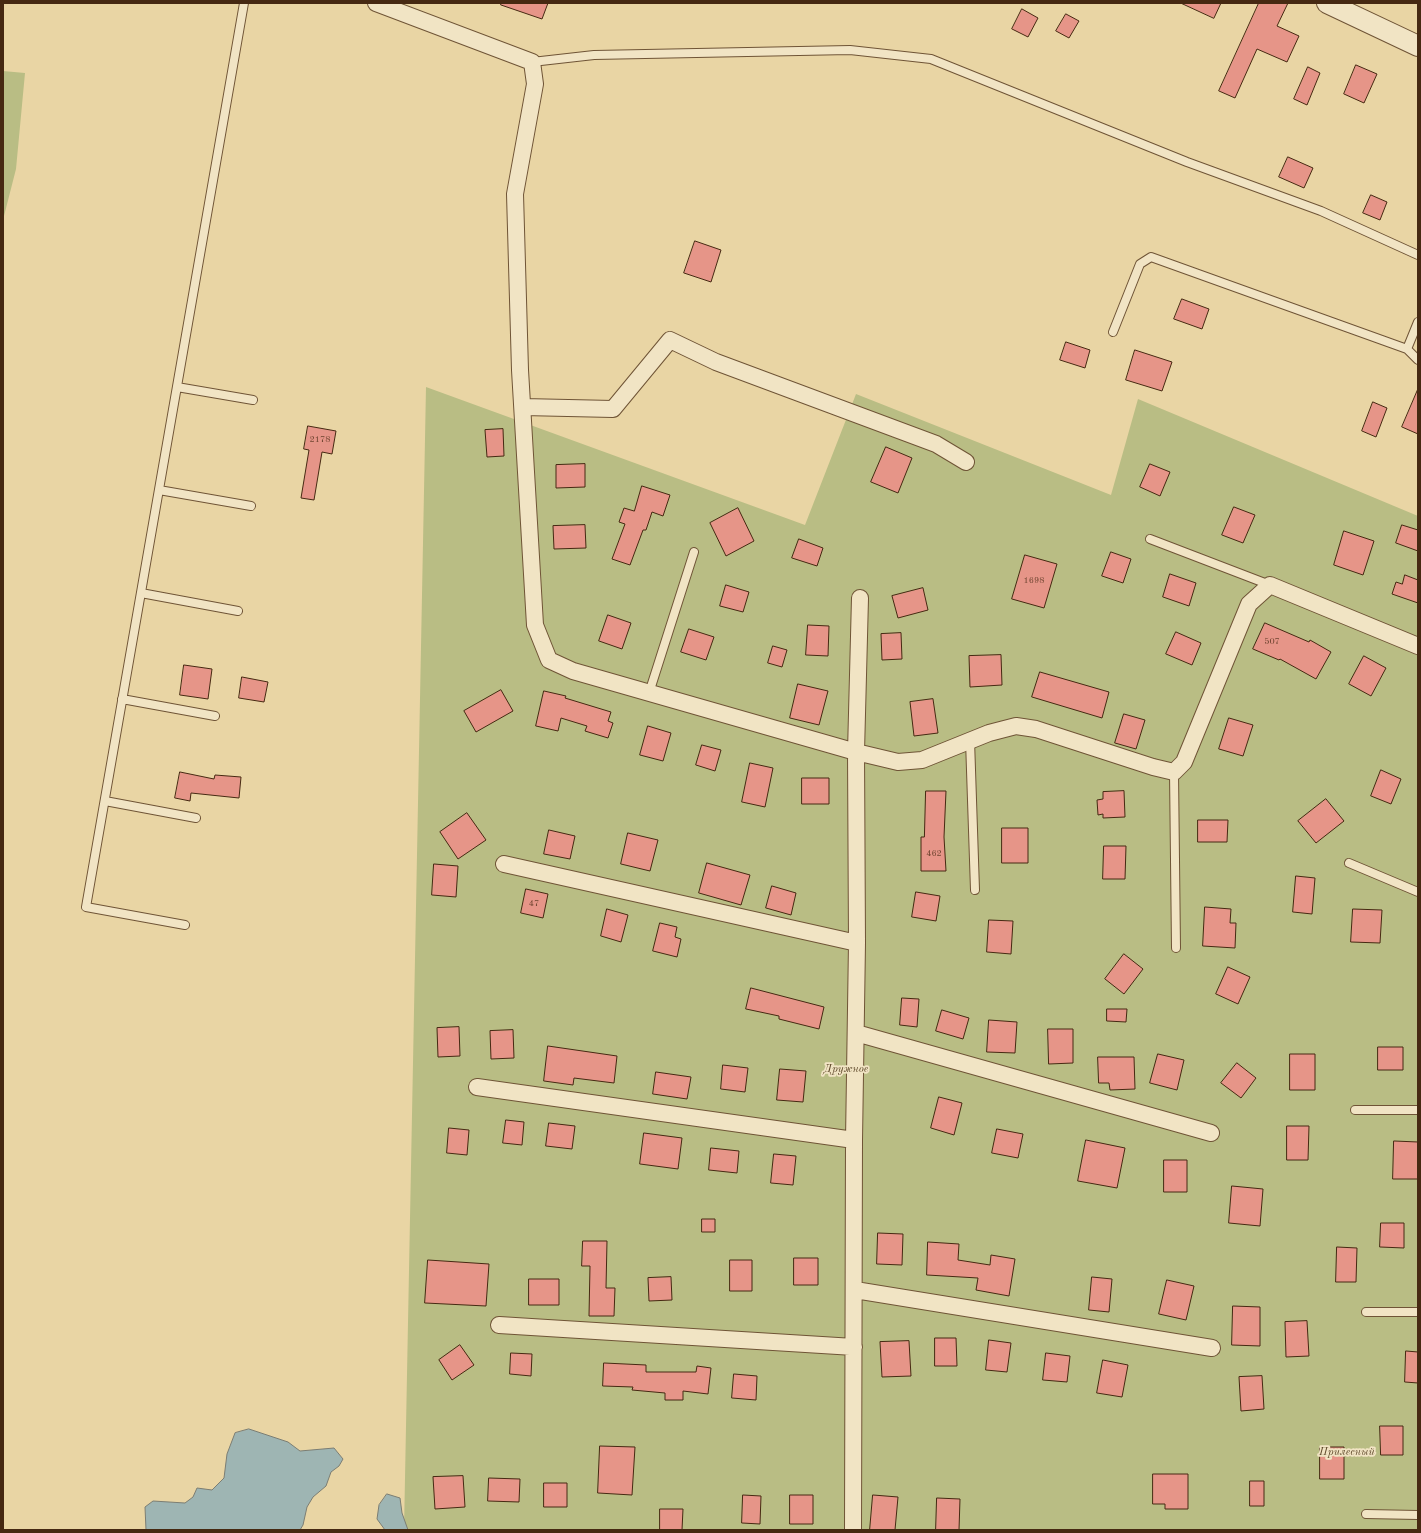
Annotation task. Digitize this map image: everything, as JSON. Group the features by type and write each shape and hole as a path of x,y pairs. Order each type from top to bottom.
{"street":[{"path":"376,3 532,62 535,84 515,194 520,370 535,625 549,660 572,671 856,752 898,762 922,760 989,733 1016,726 1036,729 1153,767 1174,772 1184,762 1249,604 1270,585 1418,646"},
{"path":"1327,3 1418,46"},
{"path":"523,407 613,409 670,340 716,362 936,444 966,462"},
{"path":"853,1530 855,1290 854,1140 857,943 856,752 860,598"},
{"path":"504,864 857,943"},
{"path":"856,1034 1211,1133"},
{"path":"477,1087 854,1140"},
{"path":"855,1290 1212,1348"},
{"path":"499,1325 854,1347"}],"lane":[{"path":"185,925 86,907 244,3"},
{"path":"532,62 594,55 850,50 931,59 1187,162 1321,211 1418,255"},
{"path":"1114,332 1140,264 1152,257 1407,349 1418,360"},
{"path":"1407,349 1418,322"},
{"path":"177,387 253,400"},
{"path":"159,490 251,506"},
{"path":"1150,539 1270,585"},
{"path":"649,693 694,552"},
{"path":"141,593 238,611"},
{"path":"122,699 215,716"},
{"path":"970,740 975,890"},
{"path":"1174,772 1176,948"},
{"path":"105,801 196,818"},
{"path":"1349,864 1418,892"},
{"path":"1355,1110 1418,1110"},
{"path":"1366,1312 1418,1312"},
{"path":"1366,1514 1418,1515"}],"green space":[{"path":"3,71 25,73 16,169 3,220"},
{"name":"Дружное","path":"426,387 805,525 856,394 1111,495 1138,399 1418,516 1418,1530 404,1530"}],"water":[{"path":"249,1429 288,1442 300,1451 334,1448 343,1459 339,1466 331,1472 326,1486 313,1497 307,1507 303,1525 300,1530 146,1530 145,1507 153,1501 185,1503 193,1497 197,1488 212,1490 224,1478 227,1454 235,1433"},
{"path":"387,1494 400,1498 402,1513 408,1530 385,1530 377,1519 379,1505"}],"building":[{"path":"501,3 548,3 542,19 501,5"},
{"path":"1181,3 1221,3 1214,18"},
{"path":"1259,3 1288,3 1277,26 1299,36 1287,62 1257,49 1235,98 1219,91"},
{"path":"1022,9 1038,18 1028,37 1012,29"},
{"path":"1066,14 1079,21 1069,38 1056,31"},
{"path":"1356,65 1377,74 1364,103 1344,94"},
{"path":"1308,67 1320,73 1307,105 1294,99"},
{"path":"1288,157 1313,168 1304,188 1279,177"},
{"path":"1371,195 1387,202 1380,220 1363,213"},
{"path":"695,241 721,250 711,282 684,273"},
{"path":"1182,299 1209,309 1202,329 1174,319"},
{"path":"1066,342 1090,350 1085,368 1060,360"},
{"path":"1135,350 1172,362 1162,391 1126,380"},
{"path":"1418,389 1418,434 1402,427"},
{"path":"1373,402 1387,408 1376,437 1362,431"},
{"path":"308,426 336,431 332,454 322,452 314,500 301,498 309,450 304,449"},
{"path":"503,429 504,456 487,457 485,430"},
{"path":"886,447 912,458 898,493 871,482"},
{"path":"585,464 585,487 556,488 556,465"},
{"path":"1150,464 1170,472 1160,496 1140,487"},
{"path":"642,486 670,495 663,516 652,512 646,530 643,530 630,565 612,559 625,524 619,522 624,508 634,511"},
{"path":"1234,507 1255,515 1243,543 1222,535"},
{"path":"738,508 754,541 726,556 710,523"},
{"path":"585,525 586,548 554,549 553,526"},
{"path":"1402,525 1418,530 1418,551 1396,543"},
{"path":"1344,531 1374,541 1363,575 1334,565"},
{"path":"799,539 823,548 817,566 792,558"},
{"path":"1111,552 1131,559 1123,583 1102,576"},
{"path":"1025,555 1057,564 1044,608 1012,599"},
{"path":"1170,574 1196,583 1189,606 1163,597"},
{"path":"1405,575 1418,580 1418,603 1392,594 1396,582 1402,584"},
{"path":"726,585 749,592 743,612 720,606"},
{"path":"923,588 928,610 898,618 892,596"},
{"path":"608,615 631,623 622,649 599,641"},
{"path":"1265,623 1309,642 1310,640 1331,652 1316,679 1280,659 1279,660 1253,649"},
{"path":"808,625 829,626 828,656 806,655"},
{"path":"689,629 714,637 706,660 681,652"},
{"path":"1176,632 1201,643 1192,665 1166,654"},
{"path":"901,633 902,659 882,660 881,634"},
{"path":"773,646 787,650 782,667 768,663"},
{"path":"1001,655 1002,685 970,687 969,656"},
{"path":"1364,656 1386,668 1371,696 1349,684"},
{"path":"184,665 212,669 208,699 180,695"},
{"path":"1040,672 1109,692 1102,718 1032,697"},
{"path":"242,677 268,682 264,702 239,698"},
{"path":"798,684 828,691 819,725 790,718"},
{"path":"501,690 513,711 476,732 464,711"},
{"path":"544,691 566,696 565,698 611,712 608,721 613,723 608,738 585,731 587,726 561,718 558,731 536,726"},
{"path":"933,699 938,733 914,736 910,702"},
{"path":"1124,714 1145,720 1136,749 1115,743"},
{"path":"1229,718 1253,725 1243,756 1219,749"},
{"path":"648,726 671,733 663,761 640,755"},
{"path":"702,745 721,750 715,771 696,765"},
{"path":"750,763 773,768 765,807 742,802"},
{"path":"1381,770 1401,779 1391,804 1371,796"},
{"path":"180,772 214,779 215,775 241,777 239,798 191,793 190,801 175,798"},
{"path":"802,778 829,778 829,804 802,804"},
{"path":"926,791 946,791 944,837 946,871 921,871 921,837 924,837"},
{"path":"1124,791 1125,817 1103,818 1103,814 1098,815 1097,800 1103,799 1103,792"},
{"path":"1326,799 1344,821 1316,843 1298,821"},
{"path":"467,813 486,840 458,859 440,832"},
{"path":"1198,820 1228,820 1227,842 1198,842"},
{"path":"1002,828 1028,828 1028,863 1002,863"},
{"path":"549,830 575,836 570,859 544,854"},
{"path":"628,833 658,840 650,871 621,864"},
{"path":"1104,846 1126,846 1125,879 1103,879"},
{"path":"707,863 750,875 741,905 699,893"},
{"path":"434,864 458,866 456,897 432,895"},
{"path":"1296,876 1315,878 1312,914 1293,912"},
{"path":"772,886 796,893 791,915 766,908"},
{"path":"526,889 548,894 543,918 521,913"},
{"path":"916,892 940,896 936,921 912,917"},
{"path":"1205,907 1231,909 1230,923 1236,923 1235,948 1203,946"},
{"path":"607,909 628,915 621,942 601,936"},
{"path":"1353,909 1382,910 1380,943 1351,942"},
{"path":"989,920 1013,921 1011,954 987,952"},
{"path":"660,923 677,927 675,937 681,939 677,957 653,951"},
{"path":"1124,954 1143,969 1124,994 1105,979"},
{"path":"1228,967 1250,977 1238,1004 1216,994"},
{"path":"751,988 824,1007 819,1029 779,1019 779,1016 746,1009"},
{"path":"902,998 919,999 917,1027 900,1025"},
{"path":"1107,1009 1127,1009 1126,1022 1107,1021"},
{"path":"942,1010 969,1018 963,1039 936,1031"},
{"path":"989,1020 1017,1022 1015,1053 987,1052"},
{"path":"459,1027 460,1056 438,1057 437,1028"},
{"path":"1048,1029 1073,1029 1073,1063 1049,1064"},
{"path":"513,1030 514,1058 491,1059 490,1031"},
{"path":"548,1046 617,1056 614,1083 574,1078 573,1085 544,1081"},
{"path":"1378,1047 1403,1047 1403,1070 1378,1070"},
{"path":"1158,1054 1184,1060 1177,1090 1150,1083"},
{"path":"1290,1054 1315,1054 1315,1090 1290,1090"},
{"path":"1098,1057 1134,1057 1135,1089 1110,1090 1109,1083 1099,1083"},
{"path":"1237,1063 1256,1078 1241,1098 1221,1083"},
{"path":"723,1065 748,1068 745,1092 721,1089"},
{"path":"780,1069 806,1071 803,1102 777,1100"},
{"path":"656,1072 691,1077 687,1099 653,1094"},
{"path":"939,1097 962,1103 954,1135 931,1128"},
{"path":"506,1120 524,1122 522,1145 503,1143"},
{"path":"549,1123 575,1126 572,1149 546,1146"},
{"path":"1287,1126 1309,1126 1308,1160 1287,1160"},
{"path":"449,1128 469,1130 467,1155 447,1153"},
{"path":"997,1129 1023,1134 1018,1158 992,1153"},
{"path":"644,1133 682,1138 678,1169 640,1164"},
{"path":"1086,1140 1125,1148 1117,1188 1078,1181"},
{"path":"1394,1141 1418,1142 1418,1179 1393,1179"},
{"path":"711,1148 739,1151 737,1173 709,1170"},
{"path":"774,1154 796,1156 793,1185 771,1183"},
{"path":"1164,1160 1187,1160 1187,1192 1164,1192"},
{"path":"1232,1186 1263,1189 1260,1226 1229,1223"},
{"path":"702,1219 715,1219 715,1232 702,1232"},
{"path":"1381,1223 1404,1223 1404,1248 1380,1247"},
{"path":"878,1233 903,1234 902,1265 877,1264"},
{"path":"583,1241 607,1241 606,1288 615,1288 614,1316 589,1316 590,1266 582,1266"},
{"path":"928,1242 959,1244 958,1260 990,1265 991,1255 1015,1259 1009,1296 976,1290 978,1278 927,1275"},
{"path":"1337,1247 1357,1248 1356,1282 1336,1282"},
{"path":"794,1258 818,1258 818,1285 794,1285"},
{"path":"428,1260 489,1264 486,1306 425,1303"},
{"path":"730,1260 752,1260 752,1291 730,1291"},
{"path":"671,1277 672,1300 649,1301 648,1278"},
{"path":"1092,1277 1112,1279 1109,1312 1089,1310"},
{"path":"529,1279 559,1279 559,1305 529,1305"},
{"path":"1167,1280 1194,1286 1186,1320 1159,1314"},
{"path":"1233,1306 1260,1307 1260,1346 1232,1345"},
{"path":"1307,1321 1309,1356 1286,1357 1285,1322"},
{"path":"935,1338 956,1338 957,1366 935,1366"},
{"path":"989,1340 1011,1343 1007,1372 986,1370"},
{"path":"909,1341 911,1376 882,1377 880,1342"},
{"path":"460,1345 474,1365 452,1380 439,1360"},
{"path":"1406,1351 1418,1352 1418,1383 1405,1382"},
{"path":"511,1353 532,1354 531,1376 510,1374"},
{"path":"1046,1353 1070,1356 1067,1382 1043,1380"},
{"path":"1103,1360 1128,1365 1122,1397 1097,1393"},
{"path":"604,1363 646,1365 646,1372 696,1372 697,1366 711,1368 708,1394 683,1391 683,1400 665,1400 665,1393 632,1390 633,1387 603,1386"},
{"path":"734,1374 757,1376 756,1400 732,1398"},
{"path":"1262,1376 1264,1409 1241,1411 1239,1377"},
{"path":"1380,1426 1403,1426 1403,1455 1381,1455"},
{"path":"600,1446 635,1447 632,1495 598,1493"},
{"path":"1320,1447 1344,1447 1344,1479 1320,1479"},
{"path":"1153,1474 1188,1474 1188,1509 1165,1509 1165,1504 1153,1504"},
{"path":"463,1476 465,1507 435,1509 433,1477"},
{"path":"489,1478 520,1479 519,1502 488,1501"},
{"path":"1250,1481 1264,1481 1264,1506 1250,1506"},
{"path":"544,1483 567,1483 567,1507 544,1507"},
{"path":"743,1495 761,1496 760,1524 742,1523"},
{"path":"790,1495 813,1495 813,1524 790,1524"},
{"path":"873,1495 898,1497 895,1530 870,1530"},
{"path":"937,1498 960,1499 959,1530 936,1530"},
{"path":"660,1509 683,1509 682,1530 660,1530"}],"park label":[{"name":"Прилесный","path":"1347,1452"}]}
